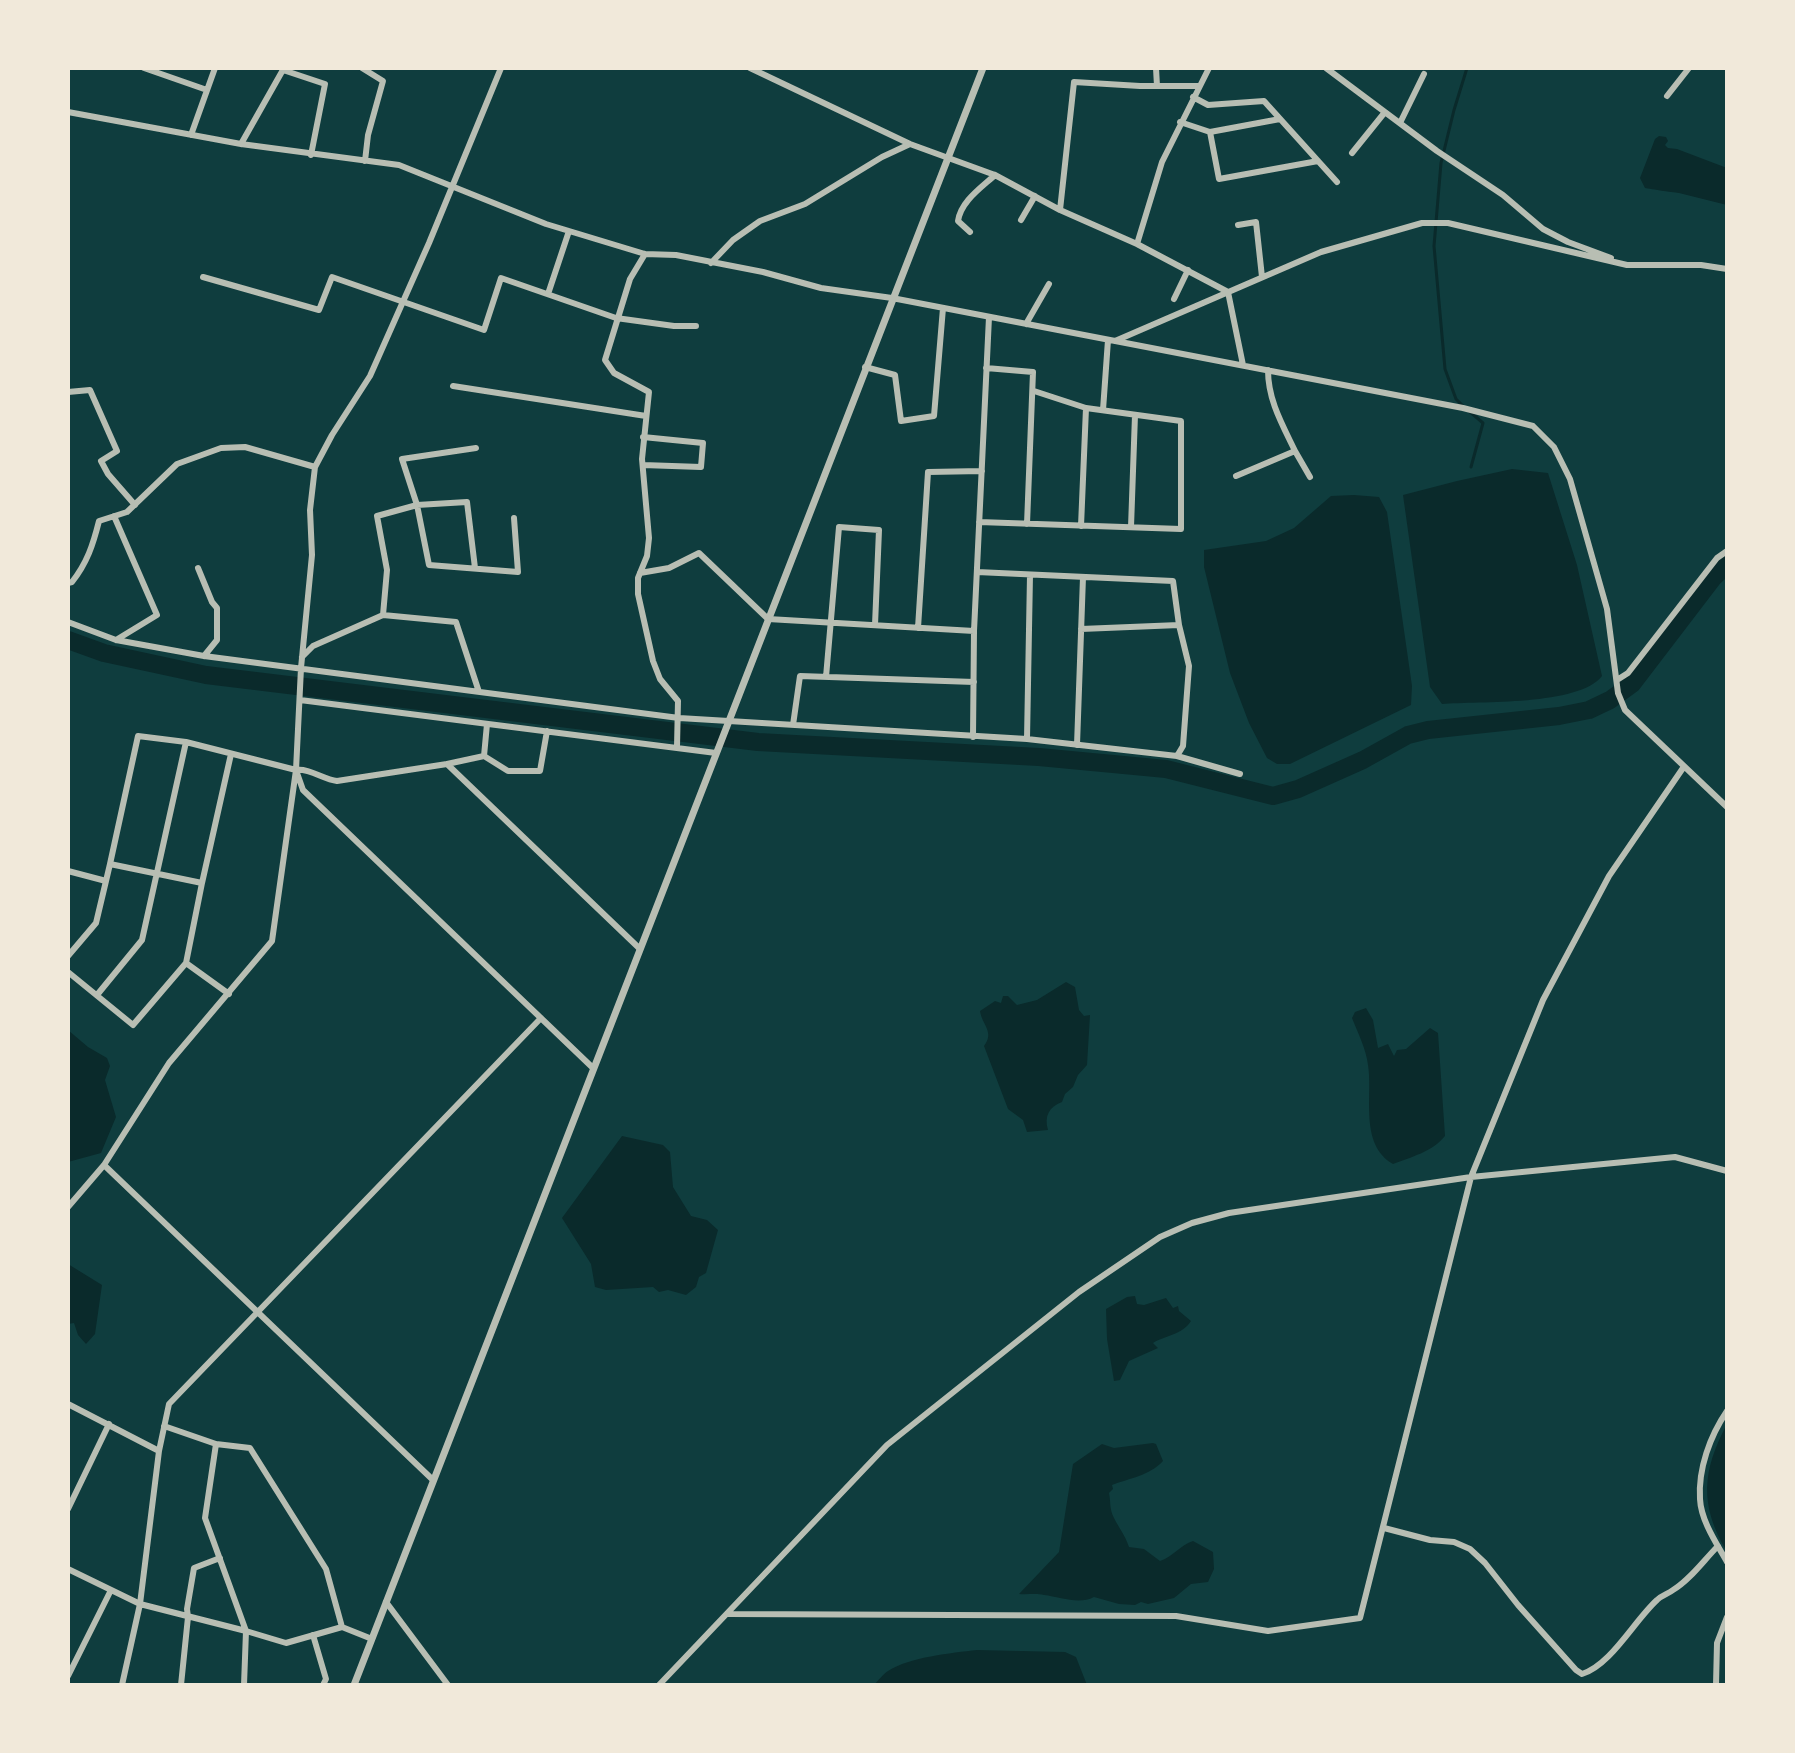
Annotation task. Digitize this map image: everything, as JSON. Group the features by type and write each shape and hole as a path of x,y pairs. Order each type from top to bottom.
{"street":[{"path":"144,68 207,90"},
{"path":"191,135 215,68"},
{"path":"362,68 383,81 368,135 365,161"},
{"path":"68,1207 104,1165 169,1063 272,941 296,770 301,668 312,555 310,510 315,467 370,376 404,304 501,68"},
{"path":"750,68 910,144 995,175 1228,292 1243,365"},
{"path":"354,1685 983,68"},
{"path":"1156,68 1157,86"},
{"path":"1137,244 1162,162 1209,68"},
{"path":"1326,68 1503,195 1543,229 1627,265"},
{"path":"1667,96 1689,68"},
{"path":"241,144 284,69 325,84 311,155"},
{"path":"1400,123 1424,74"},
{"path":"1060,210 1074,82 1199,86"},
{"path":"1193,97 1208,105 1264,101 1337,182"},
{"path":"68,112 241,144 399,165 546,224 645,254 676,255 763,272 821,288 892,298 1518,421 1541,431 1561,459 1588,535 1607,609 1618,693 1625,710 1727,807"},
{"path":"1352,153 1385,112"},
{"path":"1180,122 1210,132 1280,119"},
{"path":"1210,132 1219,179 1318,161"},
{"path":"711,263 733,240 760,221 805,204 882,157 910,144"},
{"path":"970,232 958,221 958,217 966,202 995,175"},
{"path":"1021,220 1035,196"},
{"path":"1238,225 1256,222 1262,277"},
{"path":"1111,341 1321,252 1433,222 1486,231 1627,265 1701,265 1727,269"},
{"path":"548,294 569,231"},
{"path":"645,254 630,279 605,360 614,373 649,392 643,437 649,538 638,594 653,661 660,679 678,701 677,747"},
{"path":"1174,299 1188,270"},
{"path":"203,277 319,310 332,277 484,330 501,278 616,318 696,326"},
{"path":"1026,324 1049,284"},
{"path":"865,367 895,375 901,421 934,416 943,308"},
{"path":"973,737 974,631 989,317"},
{"path":"1103,410 1111,341"},
{"path":"986,368 1033,372 1027,524"},
{"path":"1268,370 1268,389 1277,414 1310,477"},
{"path":"453,386 646,416"},
{"path":"68,392 90,390 117,451 101,461 108,474 135,505"},
{"path":"979,522 1181,529 1181,421 1086,408 1034,391"},
{"path":"1081,526 1086,408"},
{"path":"1131,527 1135,415"},
{"path":"643,437 703,443 701,467 643,465"},
{"path":"68,583 83,568 92,550 99,521 127,512 177,464 221,448 245,447 315,467"},
{"path":"476,448 402,459 417,505 429,565 518,572 514,518"},
{"path":"1236,476 1295,451"},
{"path":"918,628 928,472 982,471"},
{"path":"383,615 387,570 377,516 417,505 467,502 475,568"},
{"path":"114,516 157,615 116,640"},
{"path":"826,677 839,527 879,530 875,625"},
{"path":"1617,680 1628,673 1717,558 1727,551"},
{"path":"640,573 669,568 699,553 768,619 974,631"},
{"path":"198,568 217,608 217,640 204,656"},
{"path":"977,572 1173,581 1189,666 1183,746 1177,756"},
{"path":"1027,739 1030,575"},
{"path":"1077,745 1083,577"},
{"path":"302,657 313,646 383,615 456,622 479,692"},
{"path":"68,622 116,640 204,656 679,718 1027,739 1177,756 1240,774"},
{"path":"1081,629 1179,625"},
{"path":"793,725 800,676 974,682"},
{"path":"300,700 716,753"},
{"path":"484,756 487,724"},
{"path":"68,956 96,923 138,736 186,742 296,770 303,769 337,781 484,756 508,771 540,771 547,731"},
{"path":"97,995 142,940 186,742"},
{"path":"68,972 133,1025 186,963 231,754"},
{"path":"447,764 639,948"},
{"path":"729,1614 1176,1616 1268,1631 1360,1618 1471,1177 1527,1034 1569,950 1624,853 1683,768"},
{"path":"296,770 303,790 593,1068"},
{"path":"110,864 202,883"},
{"path":"68,871 106,881"},
{"path":"186,963 229,994"},
{"path":"122,1685 140,1604 159,1451 169,1404 541,1018"},
{"path":"659,1685 887,1445 1079,1292 1160,1237 1192,1223 1229,1213 1471,1177 1675,1157 1727,1171"},
{"path":"104,1165 433,1480"},
{"path":"68,1404 159,1451"},
{"path":"1727,1411 1715,1428 1703,1468 1700,1500 1705,1519 1727,1562"},
{"path":"68,1509 109,1424"},
{"path":"164,1426 216,1444 250,1448 326,1569 342,1627"},
{"path":"216,1444 205,1518 246,1631 244,1685"},
{"path":"68,1487 77,1491"},
{"path":"1384,1528 1430,1540 1454,1542 1470,1549 1582,1674 1608,1658 1660,1597 1674,1590 1718,1546"},
{"path":"181,1685 187,1609 194,1568 220,1558"},
{"path":"68,1569 140,1604 286,1643 342,1627 372,1639"},
{"path":"68,1676 111,1590"},
{"path":"386,1602 448,1685"},
{"path":"1716,1685 1717,1643 1727,1617"},
{"path":"313,1635 326,1679 323,1685"},
{"path":"436,1685 440,1674"}],"water":[{"path":"1666,137 1668,141 1665,145 1668,148 1727,168 1727,205 1645,188 1640,178 1655,139"},
{"path":"1512,469 1548,473 1577,565 1602,676 1590,686 1551,697 1442,704 1430,687 1403,495"},
{"path":"1331,496 1379,497 1387,512 1412,686 1411,705 1290,764 1277,764 1267,758 1249,723 1230,673 1204,567 1204,550 1266,541 1294,528"},
{"path":"1066,982 1075,987 1079,1010 1084,1016 1090,1015 1087,1065 1062,1102 1049,1113 1048,1130 1027,1132 1023,1120 1008,1109 984,1046 988,1032 980,1011 995,1001 1001,1003 1003,996 1008,996 1017,1005 1037,1000"},
{"path":"1366,1008 1373,1020 1378,1048 1388,1044 1394,1056 1397,1050 1406,1049 1430,1028 1438,1033 1445,1136 1428,1150 1393,1164 1375,1145 1371,1132 1367,1059 1352,1018 1355,1012"},
{"path":"68,1030 107,1058 110,1066 105,1080 116,1117 101,1153 68,1162"},
{"path":"622,1136 663,1145 670,1152 673,1187 691,1216 707,1220 718,1230 706,1273 699,1277 696,1287 686,1295 668,1290 659,1292 653,1287 606,1290 595,1287 591,1264 562,1218"},
{"path":"68,1264 102,1285 95,1334 86,1344 78,1335 74,1323 68,1324"},
{"path":"1135,1296 1137,1304 1144,1305 1166,1298 1173,1308 1178,1306 1179,1311 1191,1321 1178,1332 1153,1343 1158,1348 1129,1361 1120,1380 1114,1381 1106,1309"},
{"path":"1727,1424 1727,1552 1712,1519 1707,1488 1713,1457"},
{"path":"1153,1443 1163,1461 1145,1473 1112,1485 1109,1493 1112,1514 1129,1547 1144,1549 1160,1561 1193,1541 1213,1552 1214,1569 1208,1582 1191,1584 1174,1598 1135,1605 1094,1597 1076,1600 1019,1594 1059,1552 1073,1464 1102,1444 1114,1448"},
{"path":"977,1650 1065,1652 1076,1657 1087,1685 874,1685 888,1671 908,1662"}],"waterway":[{"path":"1463,406 1456,399 1445,369 1434,246 1441,163 1467,68"},
{"path":"1469,411 1483,423 1471,467"},
{"path":"68,640 104,653 206,675 758,742 1039,757 1166,769 1273,796 1298,789 1363,760 1408,735 1428,730 1559,716 1589,710 1610,700 1632,684 1713,578 1727,565"}]}
